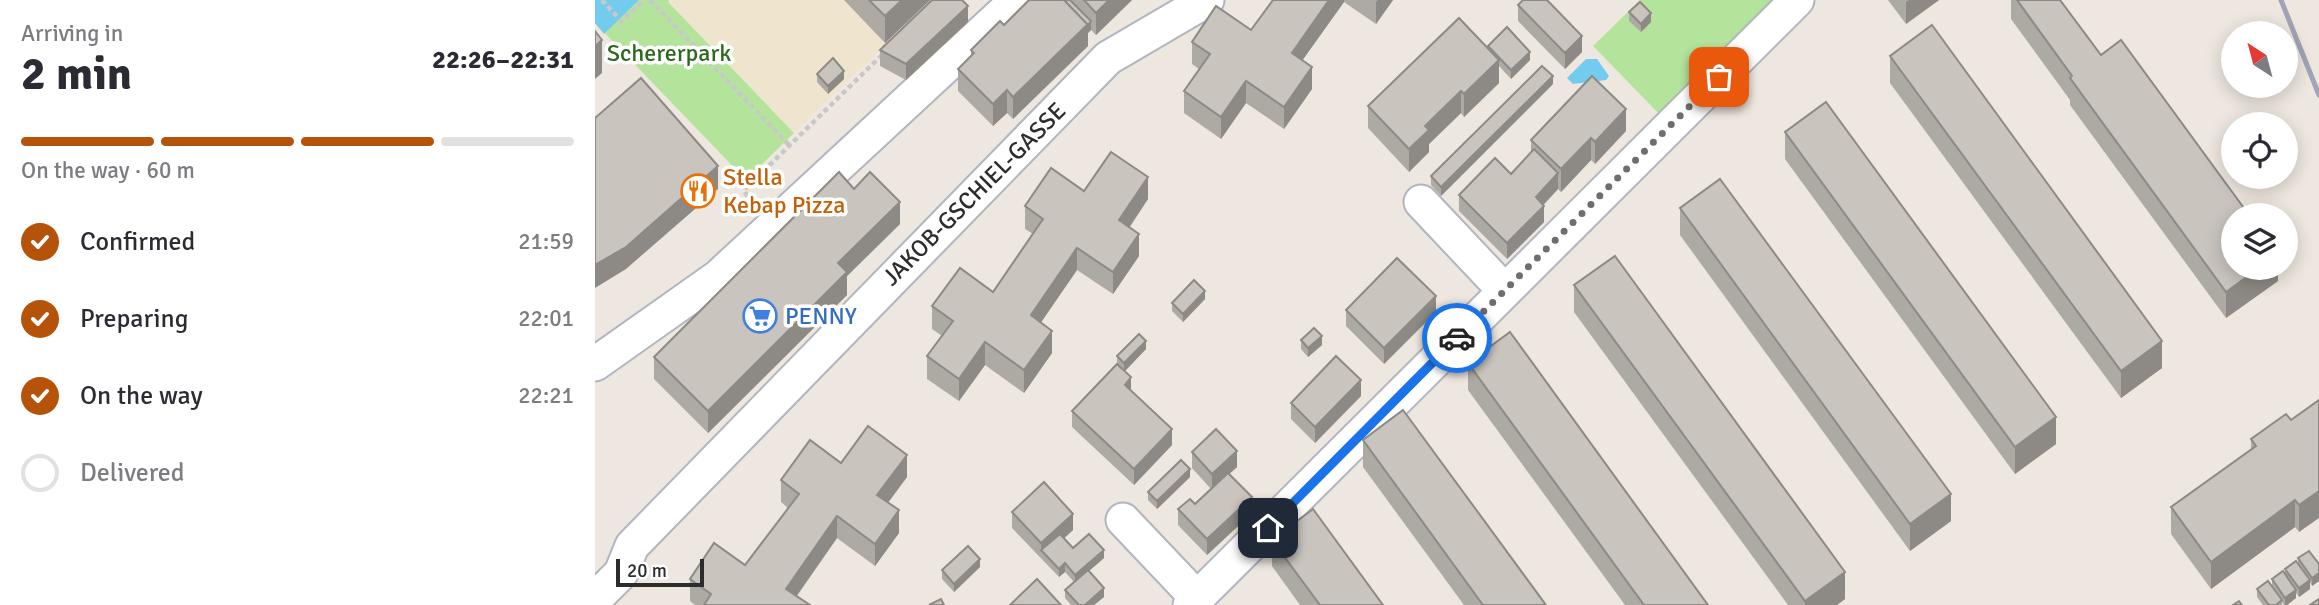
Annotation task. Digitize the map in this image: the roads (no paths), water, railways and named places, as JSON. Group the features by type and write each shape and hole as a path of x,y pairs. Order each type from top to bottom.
{"street":[{"name":"JAKOB-GSCHIEL-GASSE","path":"595,600 621,573 632,546 897,271 1108,58 1207,0"},
{"path":"1123,520 1193,601 1797,0"},
{"path":"595,364 718,277 1004,4"},
{"path":"1420,202 1504,290"}],"water":[{"path":"595,0 639,0 604,34 595,23"},
{"path":"1586,59 1597,59 1609,76 1606,80 1573,84 1567,78"}],"railway":[{"path":"2281,0 2319,95"}],"place":[{"name":"Stella Kebap Pizza","path":"698,191"},
{"name":"PENNY","path":"760,316"}],"park label":[{"name":"Schererpark","path":"669,53"}]}
